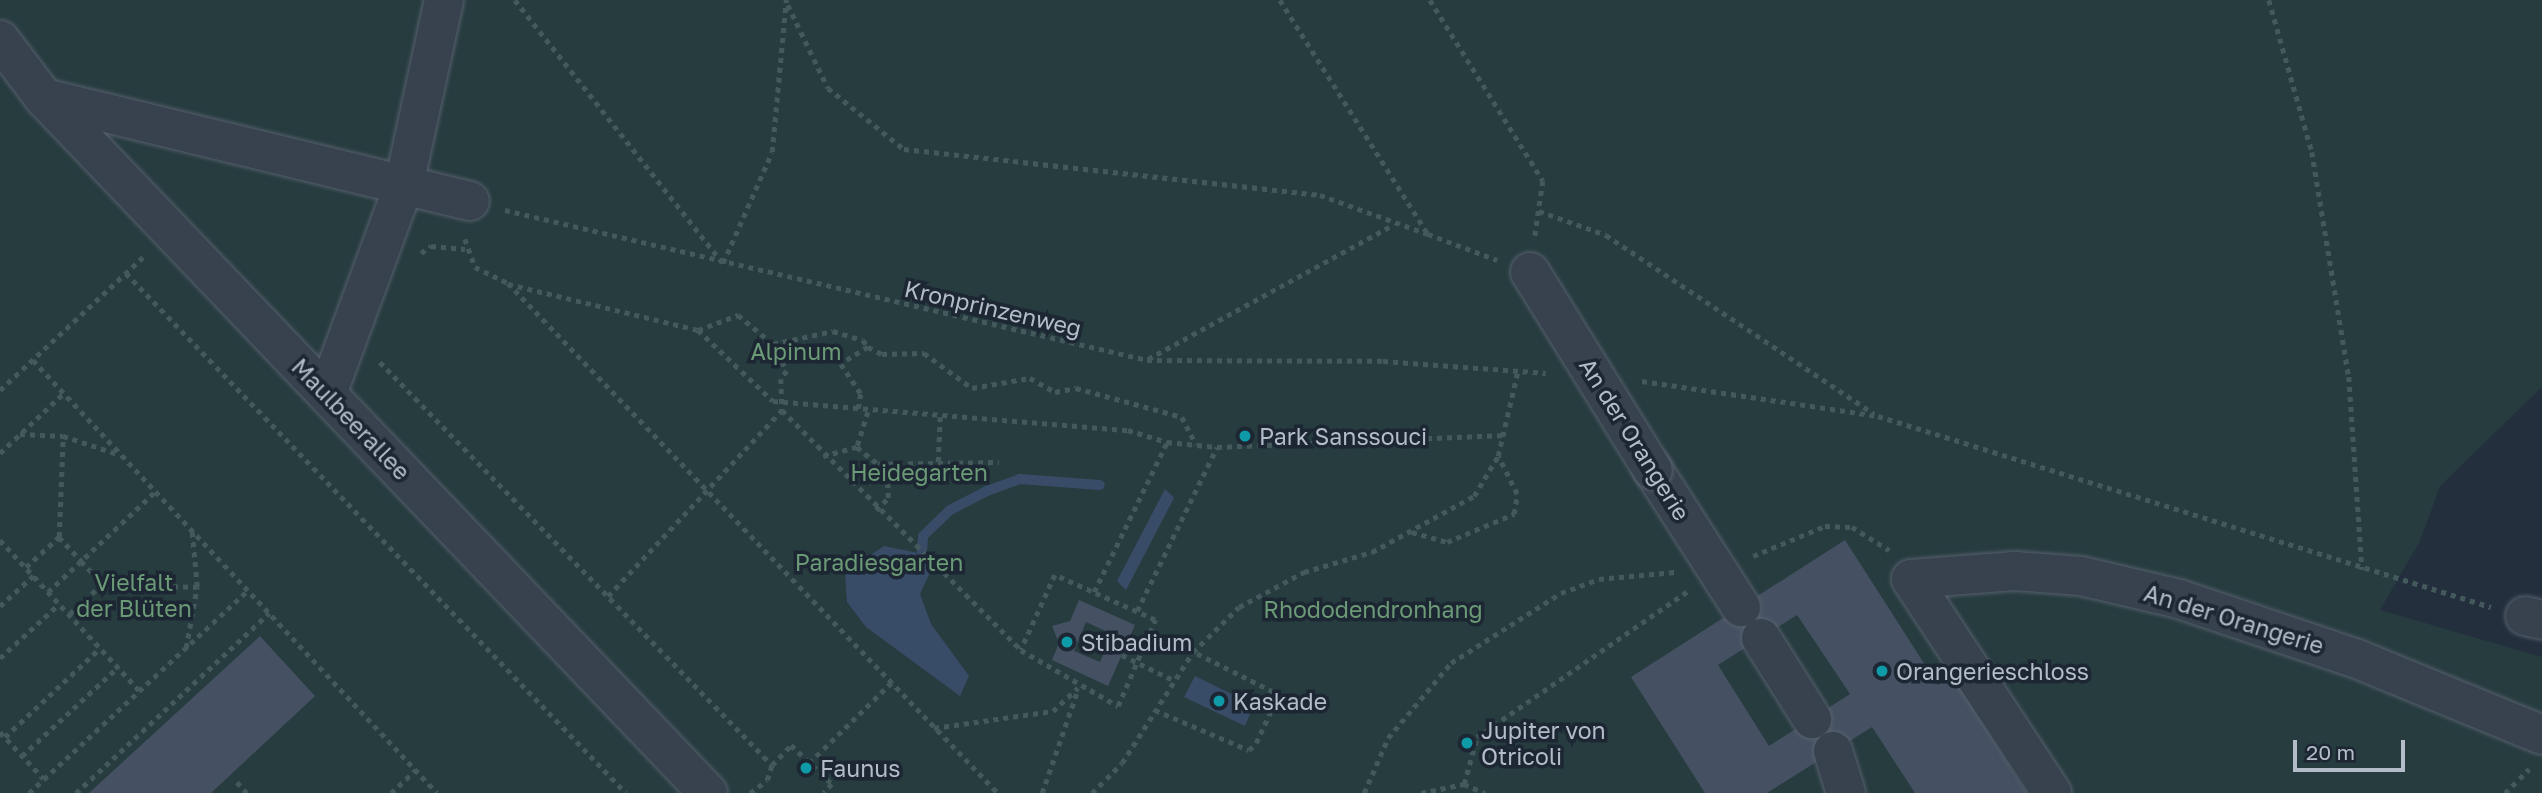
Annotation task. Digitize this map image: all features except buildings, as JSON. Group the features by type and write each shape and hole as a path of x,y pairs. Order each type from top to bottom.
{"street":[{"path":"327,394 404,185 444,0"},
{"name":"Maulbeerallee","path":"0,40 44,97 708,793"},
{"path":"44,97 470,201"},
{"name":"An der Orangerie","path":"1530,272 1741,607"},
{"name":"An der Orangerie","path":"1911,579 2015,571 2081,576 2179,599 2357,659 2542,735"},
{"path":"1911,579 2052,793"},
{"path":"1761,638 1812,719"},
{"path":"1833,751 1846,793"}],"path":[{"path":"515,0 723,263 772,152 787,3"},
{"path":"1280,0 1428,234"},
{"path":"787,3 828,88 904,149 1320,195 1394,225 1428,234 1530,272 1543,181 1430,0"},
{"path":"2269,0 2312,152 2349,377 2362,570"},
{"path":"465,250 470,201"},
{"name":"Kronprinzenweg","path":"470,201 723,263 1147,360 1383,361 1518,370 1505,435"},
{"path":"1539,211 1605,235 1878,416"},
{"path":"1147,360 1394,225"},
{"path":"414,263 431,246 465,250 489,278 698,330 781,402 868,412 1128,430 1167,442 1217,447 1505,435 1498,456 1474,496 1411,532 1304,572 1239,607 1193,652 1122,763 1092,793"},
{"path":"0,390 144,256"},
{"path":"126,273 625,793"},
{"path":"508,283 998,793"},
{"path":"698,330 738,315 773,344 787,372 782,410 822,456 1021,650 1078,688 1118,706 1155,620 1055,575 1021,650"},
{"path":"773,344 834,331 882,354 924,353 972,388 1030,378 1055,391 1076,388 1182,417 1196,445"},
{"path":"858,411 863,399 841,364 868,347"},
{"path":"383,352 379,364 772,765"},
{"path":"33,360 437,793"},
{"path":"1653,382 1878,416 2362,570 2534,618"},
{"path":"0,453 64,393"},
{"path":"608,596 705,489 782,410"},
{"path":"858,447 868,412"},
{"path":"938,462 940,417"},
{"path":"20,434 63,436 122,456"},
{"path":"63,436 59,537 103,584"},
{"path":"1094,592 1167,442"},
{"path":"822,456 858,447 887,466 938,462 999,462"},
{"path":"1137,611 1217,447"},
{"path":"1411,532 1447,542 1514,514 1517,494 1498,456"},
{"path":"876,510 888,498 887,466"},
{"path":"48,592 156,492"},
{"path":"1464,784 1477,737 1718,570 1825,527 1852,527 1881,541 1911,579"},
{"path":"185,648 197,587 191,531"},
{"path":"26,567 59,537"},
{"path":"0,540 140,691"},
{"path":"1364,793 1388,738 1451,663 1561,593 1637,573 1718,570"},
{"path":"0,606 33,576"},
{"path":"69,615 103,584 197,587"},
{"path":"29,793 248,590"},
{"path":"0,659 60,604"},
{"path":"75,793 269,613"},
{"path":"5,737 100,648"},
{"path":"1155,710 1249,750 1256,743 1276,700 1273,692 1193,652"},
{"path":"1122,655 1173,680"},
{"path":"22,756 118,667"},
{"path":"809,763 892,682"},
{"path":"934,728 1053,712 1078,688"},
{"path":"1042,793 1078,688"},
{"path":"0,732 44,779"},
{"path":"750,793 767,780 772,765 791,745 832,784 824,793"},
{"path":"2505,793 2542,760"},
{"path":"391,793 416,770"},
{"path":"237,782 247,793"},
{"path":"1421,793 1464,784 1485,793"}],"green space":[{"name":"Park Sanssouci","path":"0,0 2542,0 2542,387 2440,486 2420,541 2380,610 2542,657 2542,793 0,793"}],"water":[{"path":"1165,489 1174,498 1126,590 1117,581"},
{"path":"884,546 928,555 932,568 920,594 931,624 969,676 960,696 866,627 847,602 845,572"},
{"name":"Kaskade","path":"1195,676 1254,705 1245,726 1184,697"}],"waterway":[{"path":"922,552 923,536 950,510 987,491 1020,479 1100,485"}],"place":[{"name":"Park Sanssouci","path":"1245,436"},
{"name":"Stibadium","path":"1067,642"},
{"name":"Orangerieschloss","path":"1882,671"},
{"name":"Kaskade","path":"1219,701"},
{"name":"Jupiter von Otricoli","path":"1467,743"},
{"name":"Faunus","path":"806,768"}],"park label":[{"name":"Alpinum","path":"796,351"},
{"name":"Heidegarten","path":"919,472"},
{"name":"Paradiesgarten","path":"879,562"},
{"name":"Vielfalt der Blüten","path":"134,595"},
{"name":"Rhododendronhang","path":"1373,609"}]}
